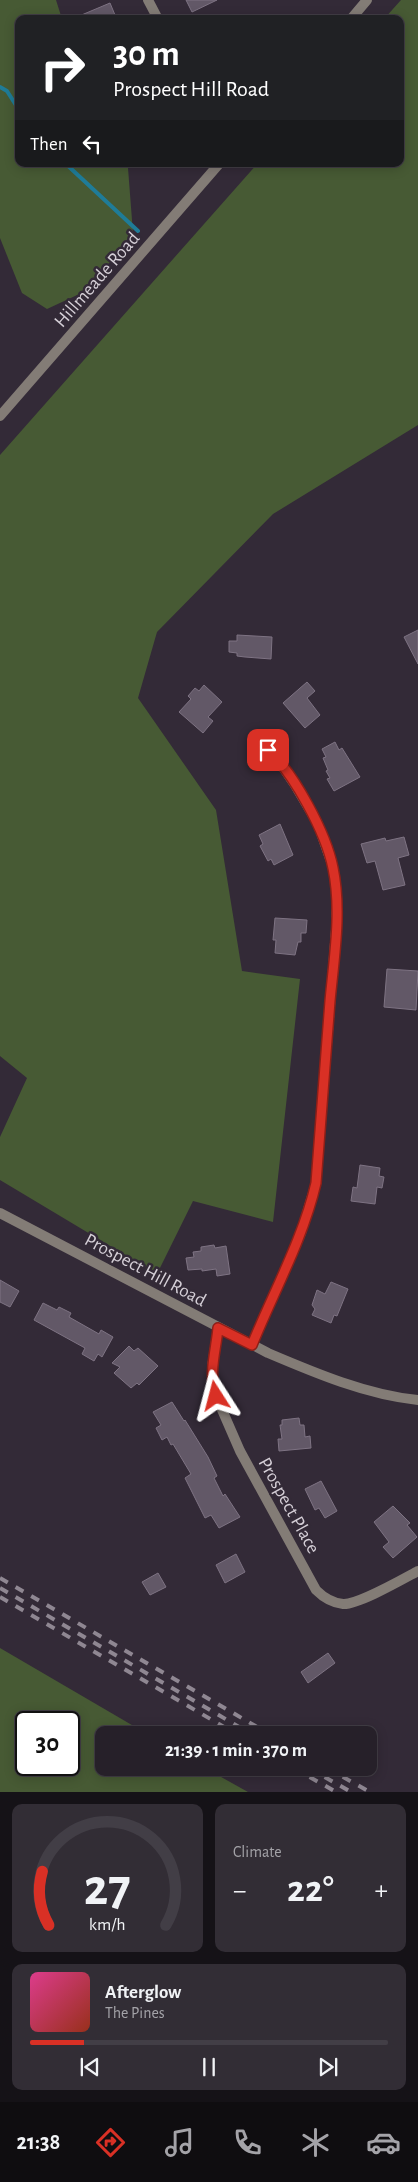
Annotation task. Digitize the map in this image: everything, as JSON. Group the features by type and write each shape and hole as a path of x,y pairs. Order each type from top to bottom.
{"street":[{"path":"148,0 156,15"},
{"path":"354,15 367,0"},
{"name":"Hillmeade Road","path":"0,416 216,167"},
{"path":"252,1345 301,1233 316,1183 336,930 336,887 333,866 318,824 296,784 276,757 259,743"},
{"name":"Prospect Hill Road","path":"0,1213 218,1328 310,1371 373,1391 418,1400"},
{"name":"Prospect Place","path":"218,1328 212,1367 212,1384 216,1396 240,1451 316,1590 333,1601 344,1604 356,1602 418,1571"}],"green space":[{"path":"0,0 56,0 61,15 15,15 15,167 128,167 133,233 88,290 47,309 22,293 0,238"},
{"path":"401,0 418,0 418,425 273,514 157,632 138,698 216,810 242,971 300,979 273,1222 193,1201 157,1274 0,1180 0,1137 27,1078 0,1056 0,455 254,167 404,167 404,15 388,15"},
{"path":"0,1648 134,1726 95,1726 95,1776 219,1776 248,1792 0,1792"}],"building":[{"path":"186,0 217,0 192,12"},
{"path":"110,3 115,15 82,15"},
{"path":"418,630 418,664 404,637"},
{"path":"237,635 272,637 271,659 237,656 237,653 229,652 229,641 237,641"},
{"path":"307,682 315,691 307,698 320,715 305,728 283,703"},
{"path":"204,685 222,702 208,717 213,721 203,733 179,712 191,699 188,696 195,688 199,691"},
{"path":"335,742 339,750 342,748 360,777 334,791 327,779 330,778 326,771 328,770 323,758 326,757 322,749"},
{"path":"280,824 293,855 274,865 271,859 268,861 260,846 263,844 259,835"},
{"path":"404,837 409,855 398,858 405,885 383,890 375,861 367,863 361,844 385,838 386,841"},
{"path":"275,918 307,920 306,933 301,933 301,942 298,942 295,955 275,953 276,940 273,940"},
{"path":"387,969 418,971 416,1010 384,1007"},
{"path":"360,1165 380,1168 379,1176 384,1177 382,1188 377,1187 375,1204 351,1201 353,1187 357,1188"},
{"path":"214,1245 215,1248 226,1246 230,1274 217,1276 216,1269 188,1270 186,1258 194,1257 193,1252 201,1251 201,1247"},
{"path":"0,1280 19,1291 10,1307 0,1302"},
{"path":"331,1282 348,1289 337,1316 334,1315 331,1323 312,1315 315,1309 312,1305 317,1290 325,1294"},
{"path":"43,1303 57,1310 59,1307 71,1313 69,1317 99,1334 101,1330 113,1337 102,1357 98,1354 94,1361 82,1354 85,1348 34,1320"},
{"path":"129,1346 134,1351 138,1348 158,1366 139,1385 137,1383 131,1388 114,1373 120,1367 112,1363"},
{"path":"172,1402 208,1457 217,1476 214,1478 223,1496 225,1494 240,1517 219,1528 211,1515 205,1518 185,1478 191,1474 173,1444 171,1445 167,1437 162,1440 156,1428 161,1425 153,1412"},
{"path":"299,1418 300,1425 304,1425 305,1437 310,1436 311,1448 279,1451 278,1439 282,1439 280,1425 282,1425 282,1420"},
{"path":"321,1481 337,1511 325,1518 319,1508 315,1510 305,1489"},
{"path":"393,1506 410,1523 407,1525 417,1537 393,1558 383,1547 389,1542 374,1522"},
{"path":"236,1554 245,1572 225,1583 216,1565"},
{"path":"158,1573 166,1587 150,1595 142,1582"},
{"path":"328,1653 335,1663 308,1683 301,1672"}],"waterway":[{"path":"0,87 7,91 15,104"},
{"path":"69,167 138,231"}],"railway":[{"path":"0,1578 255,1726"},
{"path":"0,1588 238,1726"},
{"path":"0,1597 222,1726"},
{"path":"308,1776 336,1792"},
{"path":"323,1776 351,1792"},
{"path":"341,1776 370,1792"}],"route":[{"path":"216,1396 212,1384 212,1367 218,1328 252,1345 301,1233 316,1183 336,930 336,887 333,866 318,824 296,784 276,757 268,750"}]}
